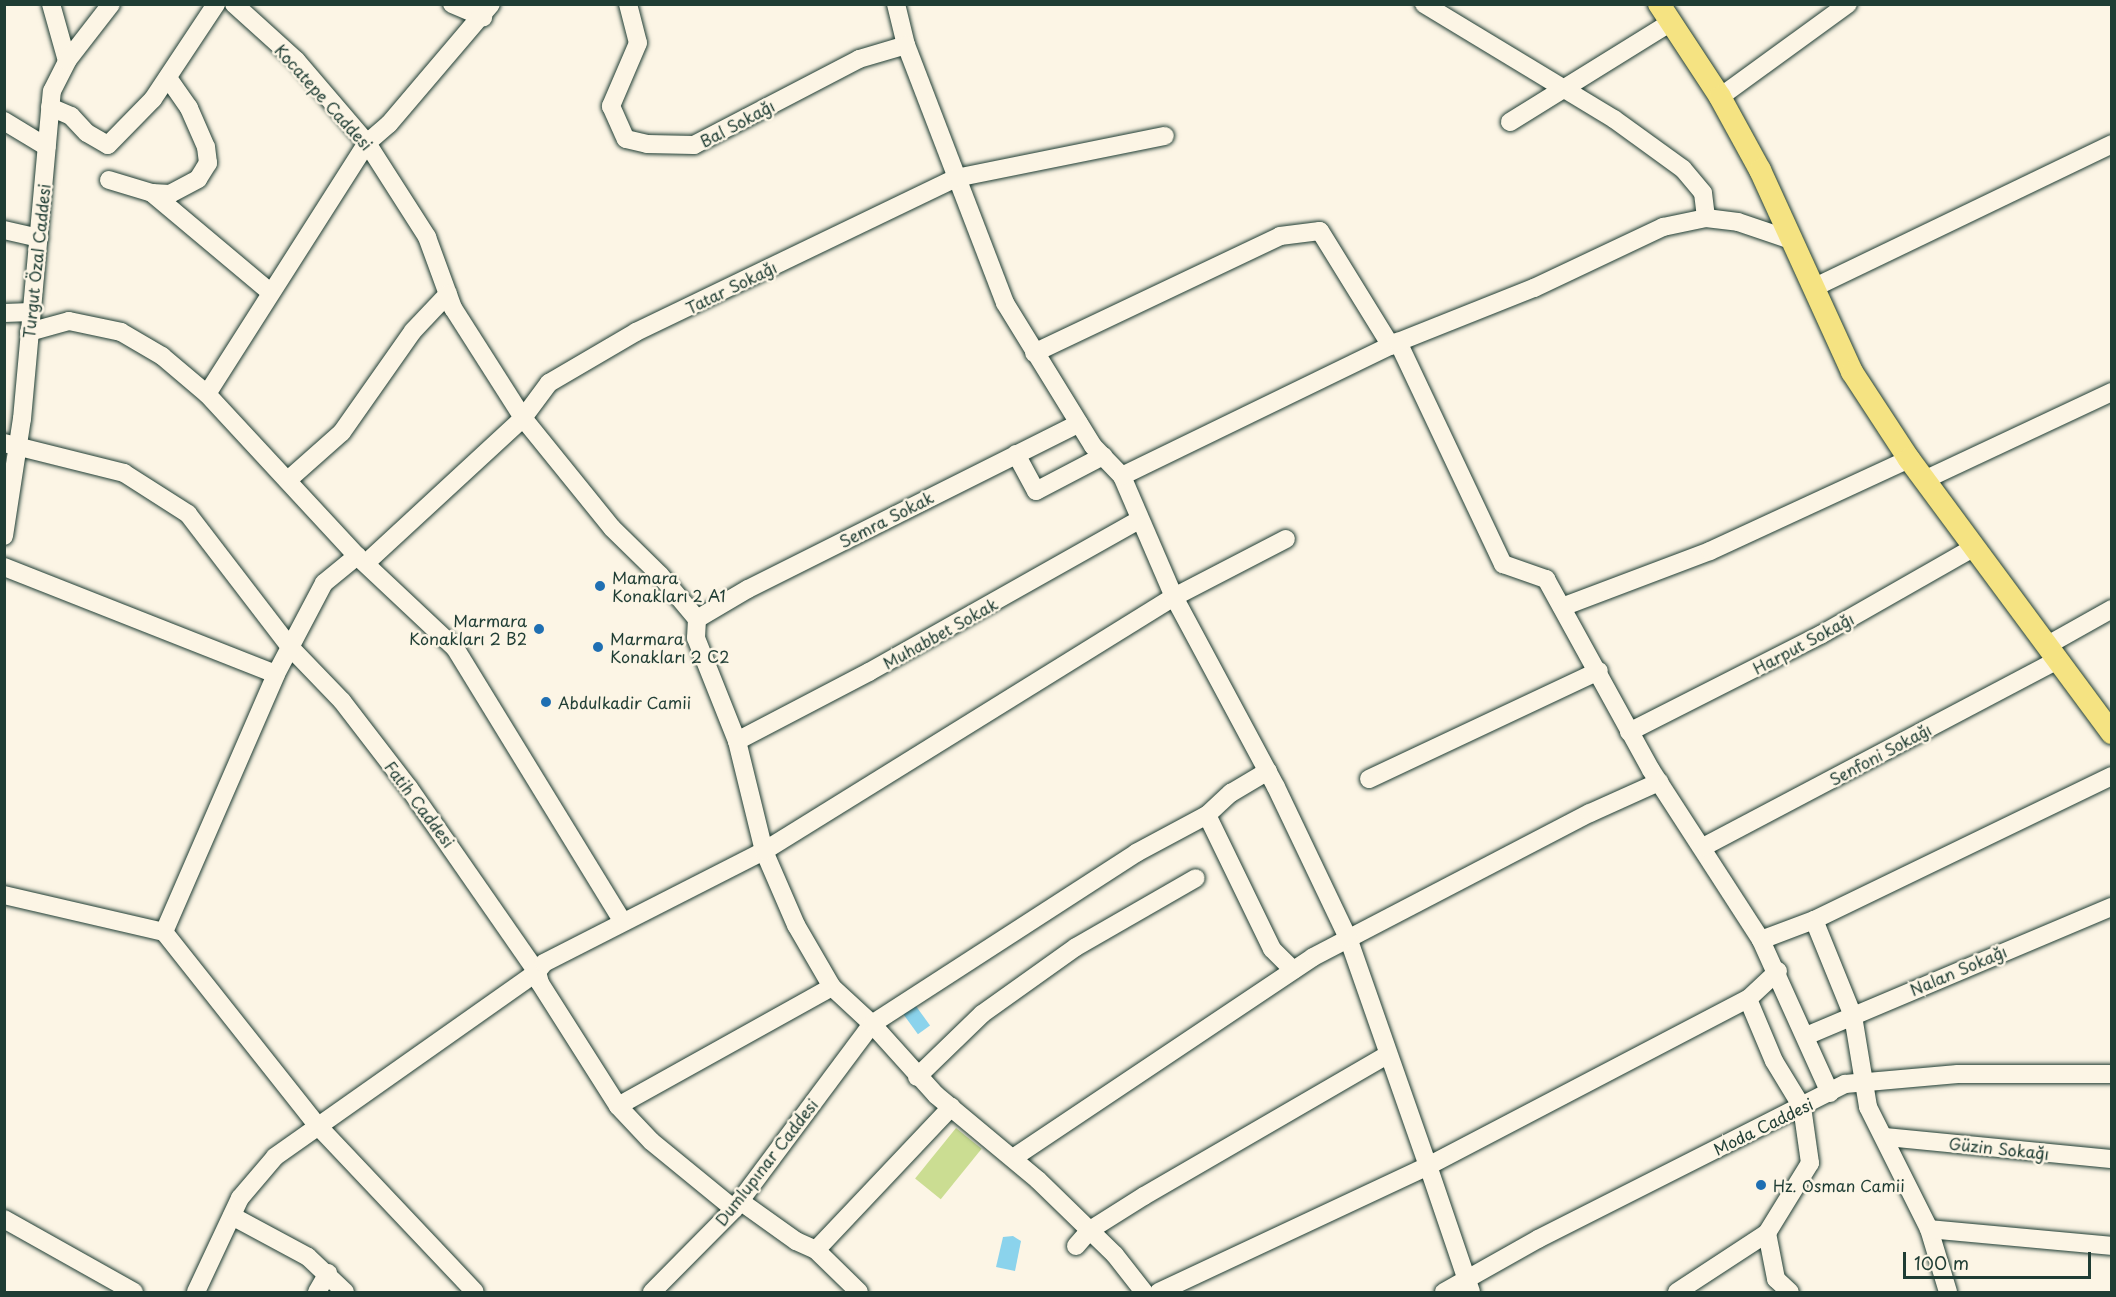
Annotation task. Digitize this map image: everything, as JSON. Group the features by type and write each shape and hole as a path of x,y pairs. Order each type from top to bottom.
{"main road":[{"path":"1665,13 1720,97 1791,240 1852,372 1924,480 2112,733"}],"street":[{"path":"51,4 67,61"},
{"name":"Turgut Özal Caddesi","path":"4,536 11,444 29,332 52,91 67,61 111,4"},
{"path":"50,107 71,116 87,133 108,145 168,78 216,4"},
{"name":"Kocatepe Caddesi","path":"234,4 296,60 367,142 427,237 448,294 523,418 612,528 660,575 697,619"},
{"path":"207,394 367,142 390,124 487,11 452,4"},
{"name":"Bal Sokağı","path":"628,4 638,43 611,105 626,139 693,145 859,59 906,45"},
{"path":"896,4 906,45 1005,303 1079,423 1103,456 1122,476 1174,597 1268,771 1348,938 1469,1287"},
{"path":"1424,4 1614,119 1683,169 1703,193 1707,218"},
{"path":"1720,97 1848,4"},
{"path":"1510,122 1565,90 1665,13"},
{"path":"109,180 152,193 170,194 198,180 208,163 206,147 189,108 168,78"},
{"path":"4,121 47,147"},
{"name":"Tatar Sokağı","path":"164,932 276,674 324,583 361,560 523,418 549,383 589,358 956,178 1165,136"},
{"path":"1814,288 2112,144"},
{"path":"152,193 272,293"},
{"path":"1122,476 1395,344 1534,288 1663,227 1707,218 1738,222 1791,240"},
{"path":"4,230 39,238"},
{"path":"1034,353 1280,236 1320,231 1395,344 1503,564 1546,579 1599,671 1629,732 1761,940 1778,971 1830,1093"},
{"path":"288,480 342,432 413,331 448,294"},
{"path":"4,313 31,312"},
{"path":"29,332 69,321 122,333 162,356 207,394 361,560 455,648 623,922"},
{"path":"1924,480 2112,392"},
{"name":"Semra Sokak","path":"697,619 759,584 1079,423"},
{"name":"Fatih Caddesi","path":"11,444 124,473 188,514 290,647 342,701 409,788 537,972 540,983 618,1106 651,1141 737,1205 796,1241 816,1250 860,1293"},
{"path":"1016,454 1036,491 1103,456"},
{"path":"1562,607 1710,551 1909,459"},
{"name":"Muhabbet Sokak","path":"737,741 870,672 1140,519"},
{"path":"196,1293 240,1198 275,1157 537,972 544,963 764,851 1174,597 1286,539"},
{"name":"Harput Sokağı","path":"1629,732 1822,634 1973,548"},
{"path":"4,567 276,674"},
{"name":"Senfoni Sokağı","path":"1703,848 2052,653 2112,609"},
{"path":"697,619 696,638 737,741 764,851 796,925 832,987 872,1024 917,1077 1013,1158 1090,1230 1144,1293"},
{"path":"1369,779 1599,671"},
{"path":"872,1024 1136,853 1207,815 1232,793 1268,771"},
{"path":"1761,940 1814,920 2112,776"},
{"path":"1013,1158 1293,970 1348,938 1590,813 1659,782"},
{"path":"1207,815 1272,949 1293,970"},
{"path":"917,1077 1000,1001 1076,948 1196,878"},
{"path":"4,895 164,932 318,1126 475,1293"},
{"name":"Nalan Sokağı","path":"1806,1036 1967,965 2110,911"},
{"path":"1814,920 1854,1016 1868,1107 1886,1137 1929,1229 1948,1293"},
{"path":"1159,1293 1428,1166 1748,999 1778,971"},
{"path":"618,1106 832,987"},
{"path":"1677,1293 1767,1233 1810,1163 1802,1107 1774,1061 1748,999"},
{"name":"Dumlupınar Caddesi","path":"652,1293 737,1205 872,1024"},
{"path":"1076,1245 1090,1230 1387,1055"},
{"name":"Moda Caddesi","path":"1444,1293 1469,1287 1538,1239 1845,1084 1864,1080 1958,1074 2112,1074"},
{"path":"816,1250 951,1107"},
{"name":"Güzin Sokağı","path":"1886,1137 2112,1159"},
{"path":"232,1216 308,1257 328,1273 345,1293"},
{"path":"4,1219 111,1287 134,1293"},
{"path":"1929,1229 2112,1246"},
{"path":"1767,1233 1776,1279 1790,1293"},
{"path":"317,1293 328,1273"}],"green space":[{"path":"956,1128 982,1149 941,1199 915,1179"}],"water":[{"path":"913,1002 930,1025 918,1034 901,1011"},
{"path":"1013,1236 1021,1241 1015,1271 996,1267 1003,1237"}],"place":[{"name":"Mamara Konakları 2 A1","path":"600,586"},
{"name":"Marmara Konakları 2 B2","path":"539,629"},
{"name":"Marmara Konakları 2 C2","path":"598,647"},
{"name":"Abdulkadir Camii","path":"546,702"},
{"name":"Hz. Osman Camii","path":"1761,1185"}]}
